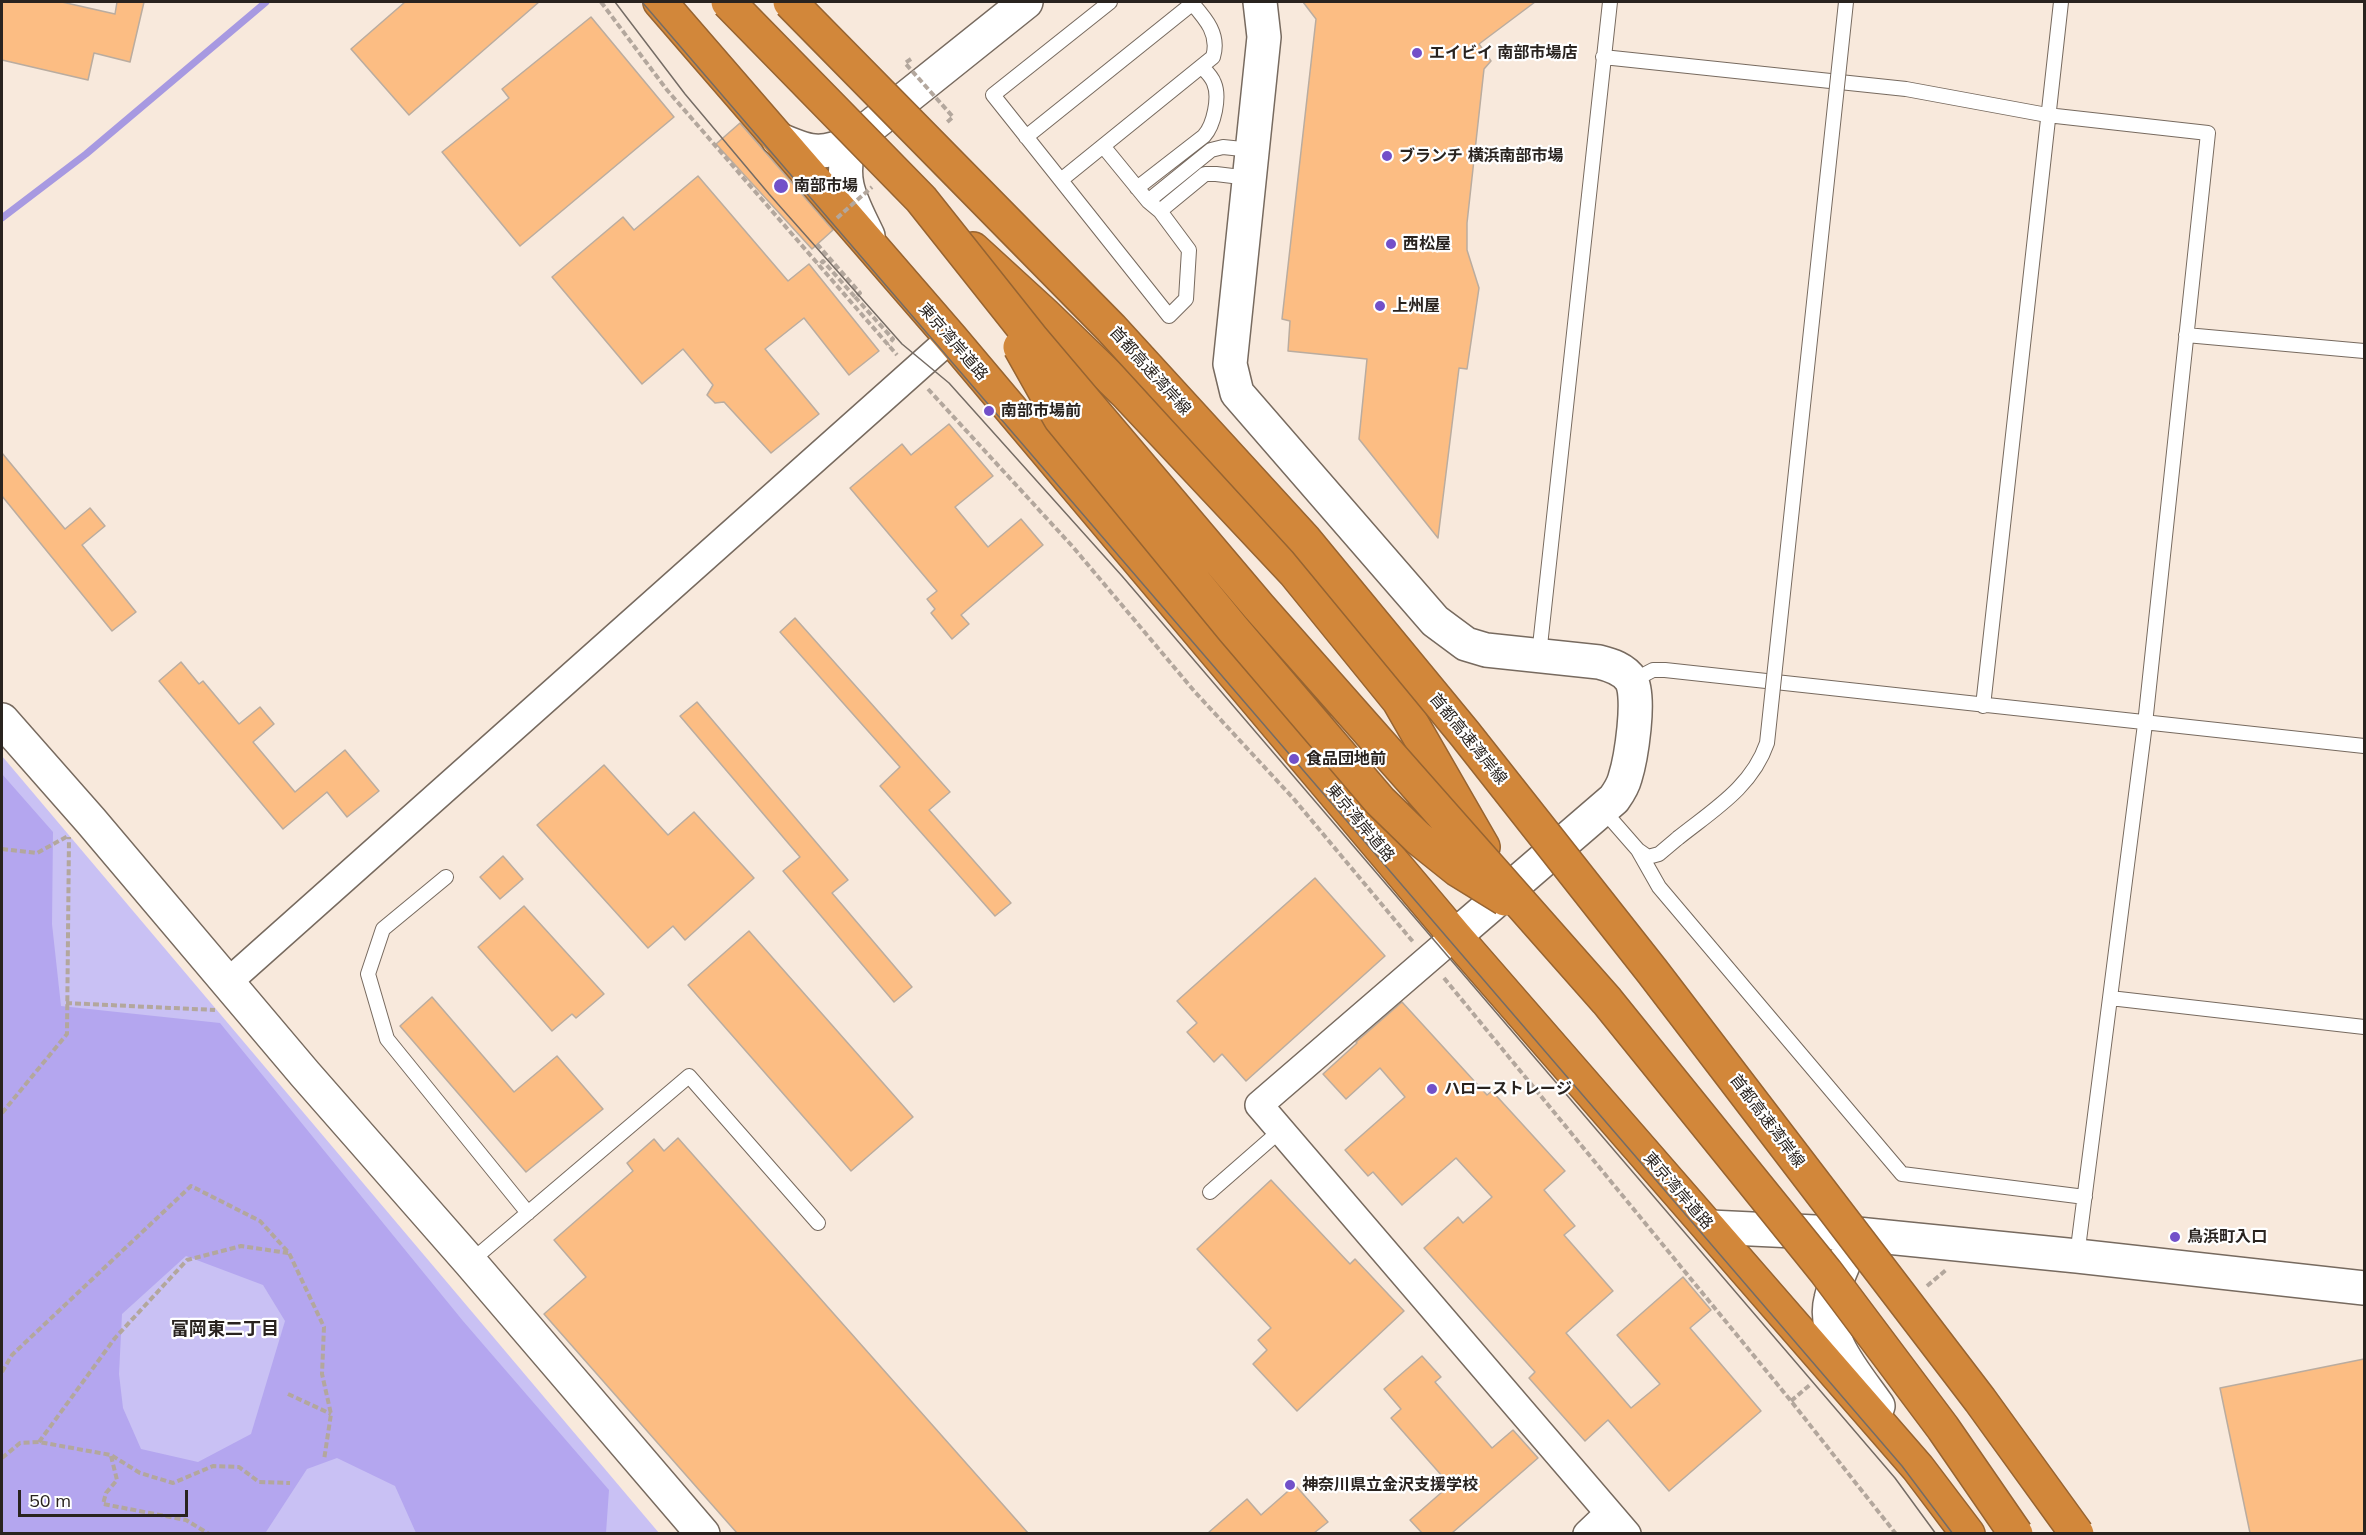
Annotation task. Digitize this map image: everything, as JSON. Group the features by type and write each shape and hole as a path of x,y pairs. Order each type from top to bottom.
{"highway":[{"name":"東京湾岸道路","path":"660,2 951,338 1455,936 1918,1468 1968,1533"},
{"path":"729,2 921,199 976,260 1039,347 1116,469 1394,788 1436,832 1557,943"},
{"name":"首都高速湾岸線","path":"790,2 1112,328 1305,540 1465,734 1652,971 2079,1533"},
{"path":"798,2 1060,273 1301,539 1557,850 1857,1234 2079,1533"},
{"path":"976,260 1044,314 1125,392 1295,573 1399,701 1483,847"},
{"path":"976,260 1060,418 1233,629 1380,801 1418,838 1458,870 1512,903"},
{"path":"1039,347 1111,413 1267,593 1387,725 1590,981 1826,1272 1943,1428 2016,1533"},
{"path":"1039,347 1259,607 1590,981"}],"street":[{"path":"778,139 802,150 815,152 827,152 851,142 1026,2"},
{"path":"1260,2 1264,37 1230,364 1237,393 1435,621 1466,644 1486,650 1612,665 1624,672 1632,681 1635,704 1626,777 1618,794 1603,810 1259,1105 1618,1523 1587,1533"},
{"path":"851,142 845,168 847,191 875,252"},
{"path":"227,983 951,338"},
{"path":"2,720 80,828 227,983 703,1533"},
{"path":"1710,1227 1857,1234 2364,1288"},
{"path":"1857,1234 1830,1301 1829,1315 1832,1329 1848,1360 1918,1468"}],"lane":[{"path":"1103,146 1148,201 1160,211 1184,242 1190,255 1186,299 1169,316 993,95 1110,2"},
{"path":"1026,137 1192,2 1213,33 1214,54 1202,67 1061,180"},
{"path":"1539,655 1610,2"},
{"path":"1638,850 1648,857 1654,857 1678,838 1748,779 1760,762 1767,743 1846,2"},
{"path":"1983,706 2061,2"},
{"path":"1603,57 1906,89 2047,115 2208,133 2145,724 2077,1256"},
{"path":"1137,188 1204,136 1210,127 1216,96 1215,86 1202,67"},
{"path":"1148,201 1215,148 1223,147 1251,164"},
{"path":"1160,211 1205,174 1216,174 1251,164"},
{"path":"2186,335 2364,351"},
{"path":"1632,681 1653,670 1665,670 2145,724 2364,746"},
{"path":"1603,810 1638,850 1659,887 1902,1174 2085,1197"},
{"path":"446,877 383,929 368,974 387,1039 528,1213"},
{"path":"2110,998 2364,1027"},
{"path":"470,1262 689,1076 818,1223"},
{"path":"1210,1192 1281,1130"}],"path":[{"path":"601,2 667,90 818,266 1072,547 1195,692 1293,798 1784,1392 1896,1533"},
{"path":"817,244 860,293 855,297"},
{"path":"818,266 823,261 893,339 888,345"},
{"path":"2,849 38,853 80,828"},
{"path":"2,1113 67,1034 66,1003 80,828"},
{"path":"66,1003 251,1011"},
{"path":"2,1372 12,1355 191,1186 260,1221 290,1253 324,1327 322,1374 331,1414 324,1460"},
{"path":"39,1442 115,1338 187,1260 241,1246 290,1253"},
{"path":"288,1394 331,1414"},
{"path":"2,1458 20,1443 39,1442 111,1455 140,1473 173,1484 213,1466 239,1467 259,1482 290,1483"},
{"path":"111,1455 117,1479 106,1493 103,1504 186,1520 209,1533"}],"shaded area":[{"path":"2,756 659,1533 2,1533"},
{"path":"2,774 53,832 52,924 61,1006 220,1023 463,1321 609,1490 606,1533 416,1533 395,1486 337,1458 307,1469 267,1533 2,1533","holes":["186,1256 263,1285 285,1321 251,1434 198,1462 141,1449 123,1408 119,1374 122,1314"]}],"building":[{"path":"2,2 62,2 115,14 117,2 144,2 130,62 94,53 88,80 2,60"},
{"path":"405,2 539,2 409,115 351,49"},
{"name":"ブランチ 横浜南部市場","path":"1303,2 1535,2 1479,44 1491,61 1484,69 1467,223 1467,250 1479,288 1467,369 1459,368 1438,538 1359,439 1367,359 1288,351 1290,321 1282,319 1316,19"},
{"path":"591,17 674,117 520,246 442,152 509,98 502,89"},
{"name":"南部市場","path":"740,123 833,230 812,249 716,144"},
{"path":"698,176 788,281 809,264 879,351 849,375 804,318 765,349 819,414 771,453 724,402 715,403 707,395 713,385 683,349 642,384 552,277 623,217 634,230"},
{"path":"949,424 993,476 955,507 988,547 1021,519 1043,545 961,615 969,624 952,639 931,613 935,609 927,599 937,591 850,488 902,444 911,455"},
{"path":"2,453 65,529 90,508 105,526 82,545 136,612 112,631 2,496"},
{"path":"795,618 950,792 929,810 1011,903 995,916 880,786 900,767 780,632"},
{"path":"181,662 199,684 203,681 239,724 260,707 274,724 253,742 295,792 345,750 379,791 347,817 327,792 283,829 159,681"},
{"path":"697,702 848,880 832,893 912,987 894,1002 783,871 800,857 680,716"},
{"path":"604,765 668,835 694,812 754,878 685,940 673,926 648,948 537,825"},
{"path":"503,856 523,879 500,899 480,877"},
{"path":"1315,878 1385,956 1246,1081 1222,1054 1214,1062 1187,1032 1197,1023 1177,1001"},
{"path":"524,906 604,994 576,1018 572,1014 552,1031 478,947"},
{"path":"749,931 913,1117 851,1171 688,985"},
{"path":"432,997 514,1092 557,1056 603,1109 526,1172 400,1026"},
{"path":"1402,1002 1487,1095 1492,1091 1565,1171 1544,1190 1575,1226 1564,1235 1613,1291 1566,1333 1631,1408 1660,1384 1617,1335 1683,1277 1711,1310 1690,1328 1761,1411 1669,1491 1608,1420 1585,1441 1529,1378 1535,1372 1424,1248 1458,1217 1463,1223 1492,1197 1456,1158 1402,1205 1373,1172 1368,1176 1345,1150 1405,1097 1380,1068 1346,1099 1323,1074"},
{"path":"678,1138 1028,1533 737,1533 544,1314 586,1277 554,1240 633,1171 627,1163 654,1139 664,1151"},
{"path":"1271,1180 1350,1264 1355,1259 1404,1311 1297,1411 1253,1364 1267,1350 1258,1340 1271,1328 1197,1249"},
{"path":"1422,1356 1441,1377 1435,1382 1492,1448 1513,1430 1538,1458 1452,1533 1422,1533 1410,1520 1450,1485 1391,1418 1401,1409 1384,1389"},
{"path":"2364,1359 2364,1533 2250,1533 2220,1388"},
{"path":"1295,1485 1328,1522 1314,1533 1208,1533 1247,1499 1261,1515"}],"waterway":[{"path":"2,218 86,154 266,2"}],"tram line":[{"path":"615,2 685,94 769,194 902,344 949,383 1122,576 1895,1478 1936,1534"},
{"path":"642,2 1902,1466 1953,1534"}],"place":[{"name":"エイビイ 南部市場店","path":"1417,53"},
{"name":"ブランチ 横浜南部市場","path":"1387,156"},
{"name":"南部市場","path":"781,186"},
{"name":"西松屋","path":"1391,244"},
{"name":"上州屋","path":"1380,306"},
{"name":"南部市場前","path":"989,411"},
{"name":"食品団地前","path":"1294,759"},
{"name":"ハローストレージ","path":"1432,1089"},
{"name":"鳥浜町入口","path":"2175,1237"},
{"name":"神奈川県立金沢支援学校","path":"1290,1485"}],"district":[{"name":"富岡東二丁目","path":"225,1330"}]}
